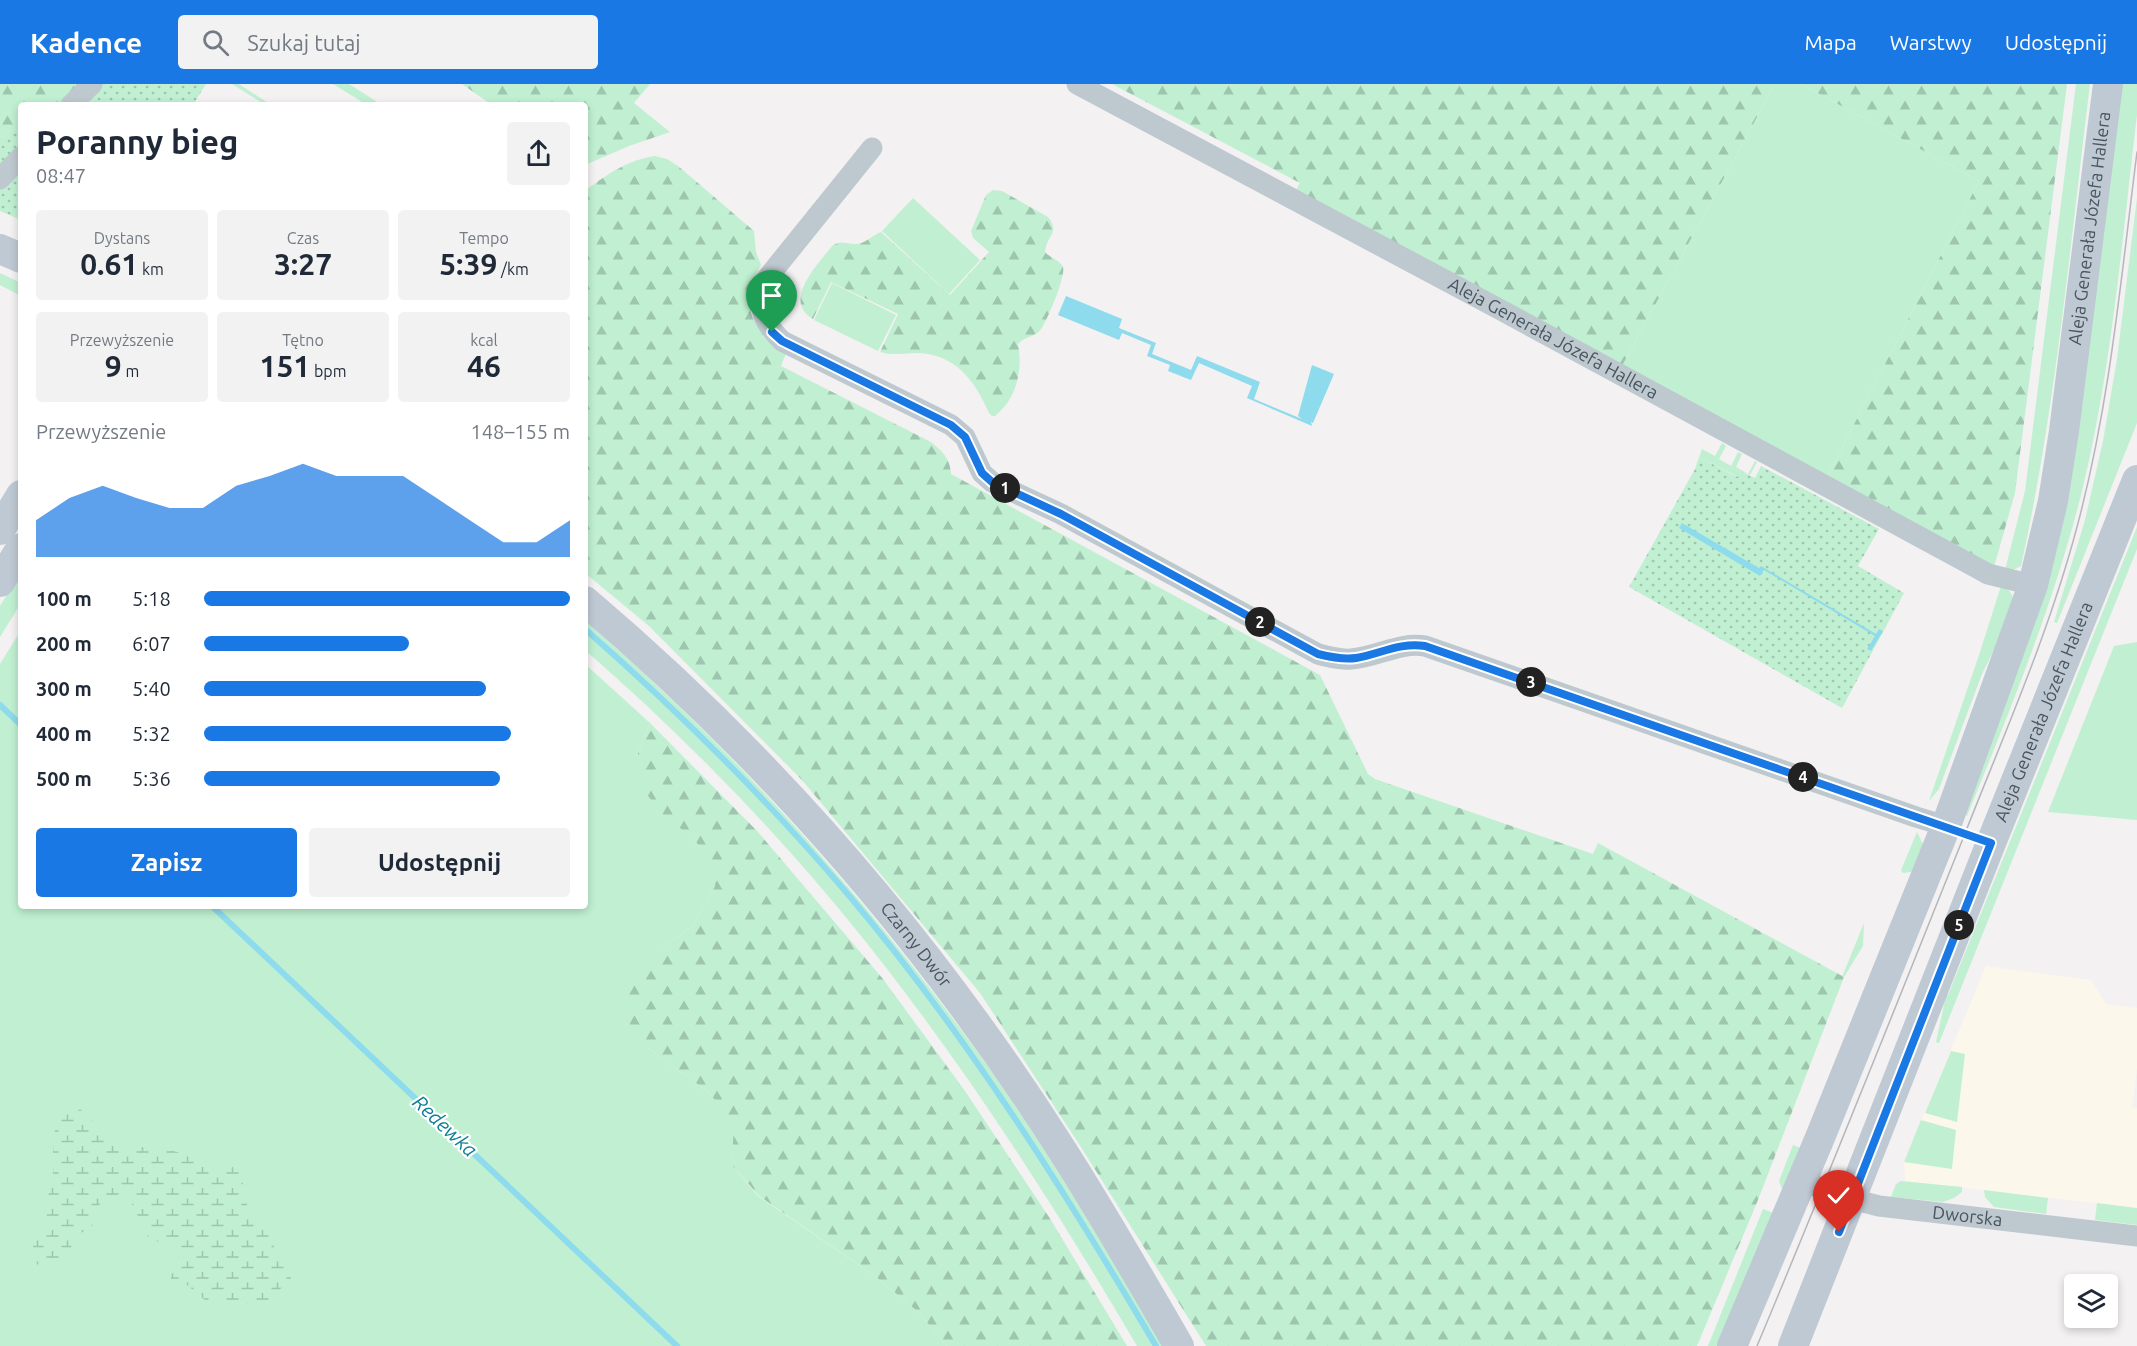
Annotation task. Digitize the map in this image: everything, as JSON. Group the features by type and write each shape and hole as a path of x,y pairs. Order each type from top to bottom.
{"street":[{"path":"74,102 92,84"},
{"name":"Aleja Generała Józefa Hallera","path":"1077,84 1511,315 1988,574 2033,585"},
{"name":"Aleja Generała Józefa Hallera","path":"1732,1346 1946,826 2033,585 2053,501 2064,431 2108,84"},
{"path":"872,148 764,282 760,307 772,332 782,341 951,425 965,437 982,473 992,482 1061,514 1318,654 1354,658 1398,646 1415,644 1425,646 1991,843"},
{"path":"0,179 18,160"},
{"path":"0,249 18,257"},
{"name":"Aleja Generała Józefa Hallera","path":"1793,1346 2137,480"},
{"path":"0,530 18,500"},
{"path":"0,582 18,553"},
{"name":"Czarny Dwór","path":"588,604 630,640 745,750 830,840 886,908 974,1022 1060,1147 1179,1346"},
{"name":"Dworska","path":"1801,1182 1852,1199 1898,1208 2137,1236"}],"shaded area":[{"path":"1986,966 2091,980 2106,1004 2137,1008 2137,1070 2132,1107 2137,1108 2137,1208 1905,1181 1904,1162"}],"green space":[{"path":"0,84 79,84 62,102 18,102 18,128 16,126 4,137 0,136"},
{"path":"79,84 206,84 195,102 62,102"},
{"path":"232,84 239,84 266,102 261,102"},
{"path":"333,84 349,84 377,102 362,102"},
{"path":"462,84 650,84 634,103 670,132 588,164 588,102 488,102"},
{"path":"1112,84 1775,84 1622,366 1296,190 1300,183"},
{"path":"1775,84 1801,84 1979,181 1827,477 1622,366"},
{"path":"1801,84 2067,84 2015,493 1994,567 1827,477 1979,181"},
{"path":"2076,84 2090,84 2053,386 2021,566 2013,570 2005,570 2025,491"},
{"path":"2115,84 2137,84 2137,115 2109,349 2093,441 2072,529 2046,613 1967,816 1964,814 2001,708"},
{"path":"16,125 18,127 18,219 0,211 0,136 4,137"},
{"path":"655,156 667,159 678,166 754,231 756,252 761,265 750,296 751,313 761,331 786,353 781,366 929,441 945,455 951,474 1320,675 1368,774 1375,779 1593,854 1598,843 1844,977 1758,1200 1697,1346 1206,1346 1079,1144 980,993 802,780 649,626 588,575 588,189 618,169"},
{"path":"993,190 1002,191 1048,217 1052,222 1053,231 1045,252 1063,267 1062,279 1041,329 1018,344 1020,363 1017,383 1009,401 995,416 989,413 977,390 962,371 943,358 917,353 880,352 898,314 831,282 813,319 804,311 801,302 806,282 832,246 842,243 860,243 881,232 950,295 989,252 973,238 971,231 986,195"},
{"path":"913,198 980,260 949,294 882,231"},
{"path":"2137,198 2137,423 2057,623 2054,622 2085,520 2103,441 2117,359"},
{"path":"0,273 18,282 18,294 0,285"},
{"path":"832,283 896,315 878,351 814,320"},
{"path":"1722,443 1726,446 1719,459 1731,466 1738,452 1742,454 1736,467 1748,474 1755,461 1757,462 1750,475 1741,471 1738,477 1699,457 1702,449 1715,456"},
{"path":"1699,457 1737,477 1741,471 1755,478 1761,466 1879,529 1858,566 1904,593 1842,708 1629,587 1695,469"},
{"path":"2137,527 2137,549 1939,1043 1936,1042 1946,995 1948,995"},
{"path":"18,577 18,608 0,637 0,606"},
{"path":"2001,586 2008,589 2013,597 2007,624 1982,674 1939,789 1929,801 1979,655"},
{"path":"588,624 697,724 751,778 852,891 900,950 947,1010 1015,1105 1164,1346 1137,1346 1078,1248 985,1104 919,1011 850,923 742,800 626,686 588,653"},
{"path":"18,635 18,909 588,909 588,667 650,723 637,756 690,836 715,861 715,886 694,925 660,949 648,1048 707,1091 735,1121 732,1165 758,1196 875,1276 917,1311 947,1346 0,1346 0,664"},
{"path":"2137,642 2137,820 2048,812 2114,646"},
{"path":"650,723 758,832 883,979 965,1091 1049,1217 1127,1346 947,1346 917,1311 875,1276 759,1196 732,1165 734,1121 707,1091 648,1048 630,1027 628,996 639,970 660,949 694,925 715,886 714,861 690,836 660,812 640,785 637,756"},
{"path":"1917,832 1924,846 1917,871 1903,873 1901,870"},
{"path":"1864,923 1863,946 1842,977"},
{"path":"1951,1051 1965,1054 1957,1122 1925,1113"},
{"path":"70,1106 76,1112 80,1109 107,1136 118,1142 177,1152 192,1157 211,1168 221,1164 243,1170 243,1185 248,1210 269,1226 275,1251 290,1265 291,1280 279,1290 274,1305 206,1301 187,1285 171,1283 171,1274 178,1271 180,1260 173,1246 149,1239 129,1198 108,1196 96,1208 92,1227 72,1238 70,1261 23,1266 34,1254 32,1236 40,1236 47,1216 47,1199 53,1181 53,1134"},
{"path":"1921,1120 1956,1130 1952,1169 1904,1162"},
{"path":"1793,1145 1803,1149 1784,1194 1779,1181"},
{"path":"1901,1181 1962,1187 1962,1192 1943,1202 1891,1197 1896,1184"},
{"path":"1984,1190 2048,1198 2046,1214 1994,1207 1985,1197"},
{"path":"2097,1203 2137,1208 2137,1225 2095,1220"},
{"path":"1763,1209 1776,1214 1720,1346 1708,1346"}],"water":[{"path":"1066,296 1122,319 1119,328 1156,343 1152,354 1191,370 1197,356 1260,382 1254,399 1302,419 1298,416 1312,365 1334,374 1313,423 1311,422 1312,426 1247,398 1252,386 1199,363 1191,380 1168,371 1170,365 1147,356 1151,345 1122,333 1119,340 1058,315"},
{"path":"1682,523 1759,568 1761,566 1876,634 1879,629 1883,631 1871,651 1867,649 1875,636 1764,570 1760,576 1679,528"}],"waterway":[{"path":"588,632 687,723 753,789 816,857 890,945 1011,1112 1085,1228 1156,1346"},
{"name":"Redewka","path":"0,705 18,722"},
{"name":"Redewka","path":"215,909 677,1346"}],"tram line":[{"path":"1757,1346 2010,721 2066,567 2088,481 2106,388 2137,152"}],"route":[{"path":"772,332 782,341 951,425 965,437 982,473 992,482 1061,514 1318,654 1345,659 1367,656 1398,646 1415,644 1425,646 1991,843 1839,1232"}]}
